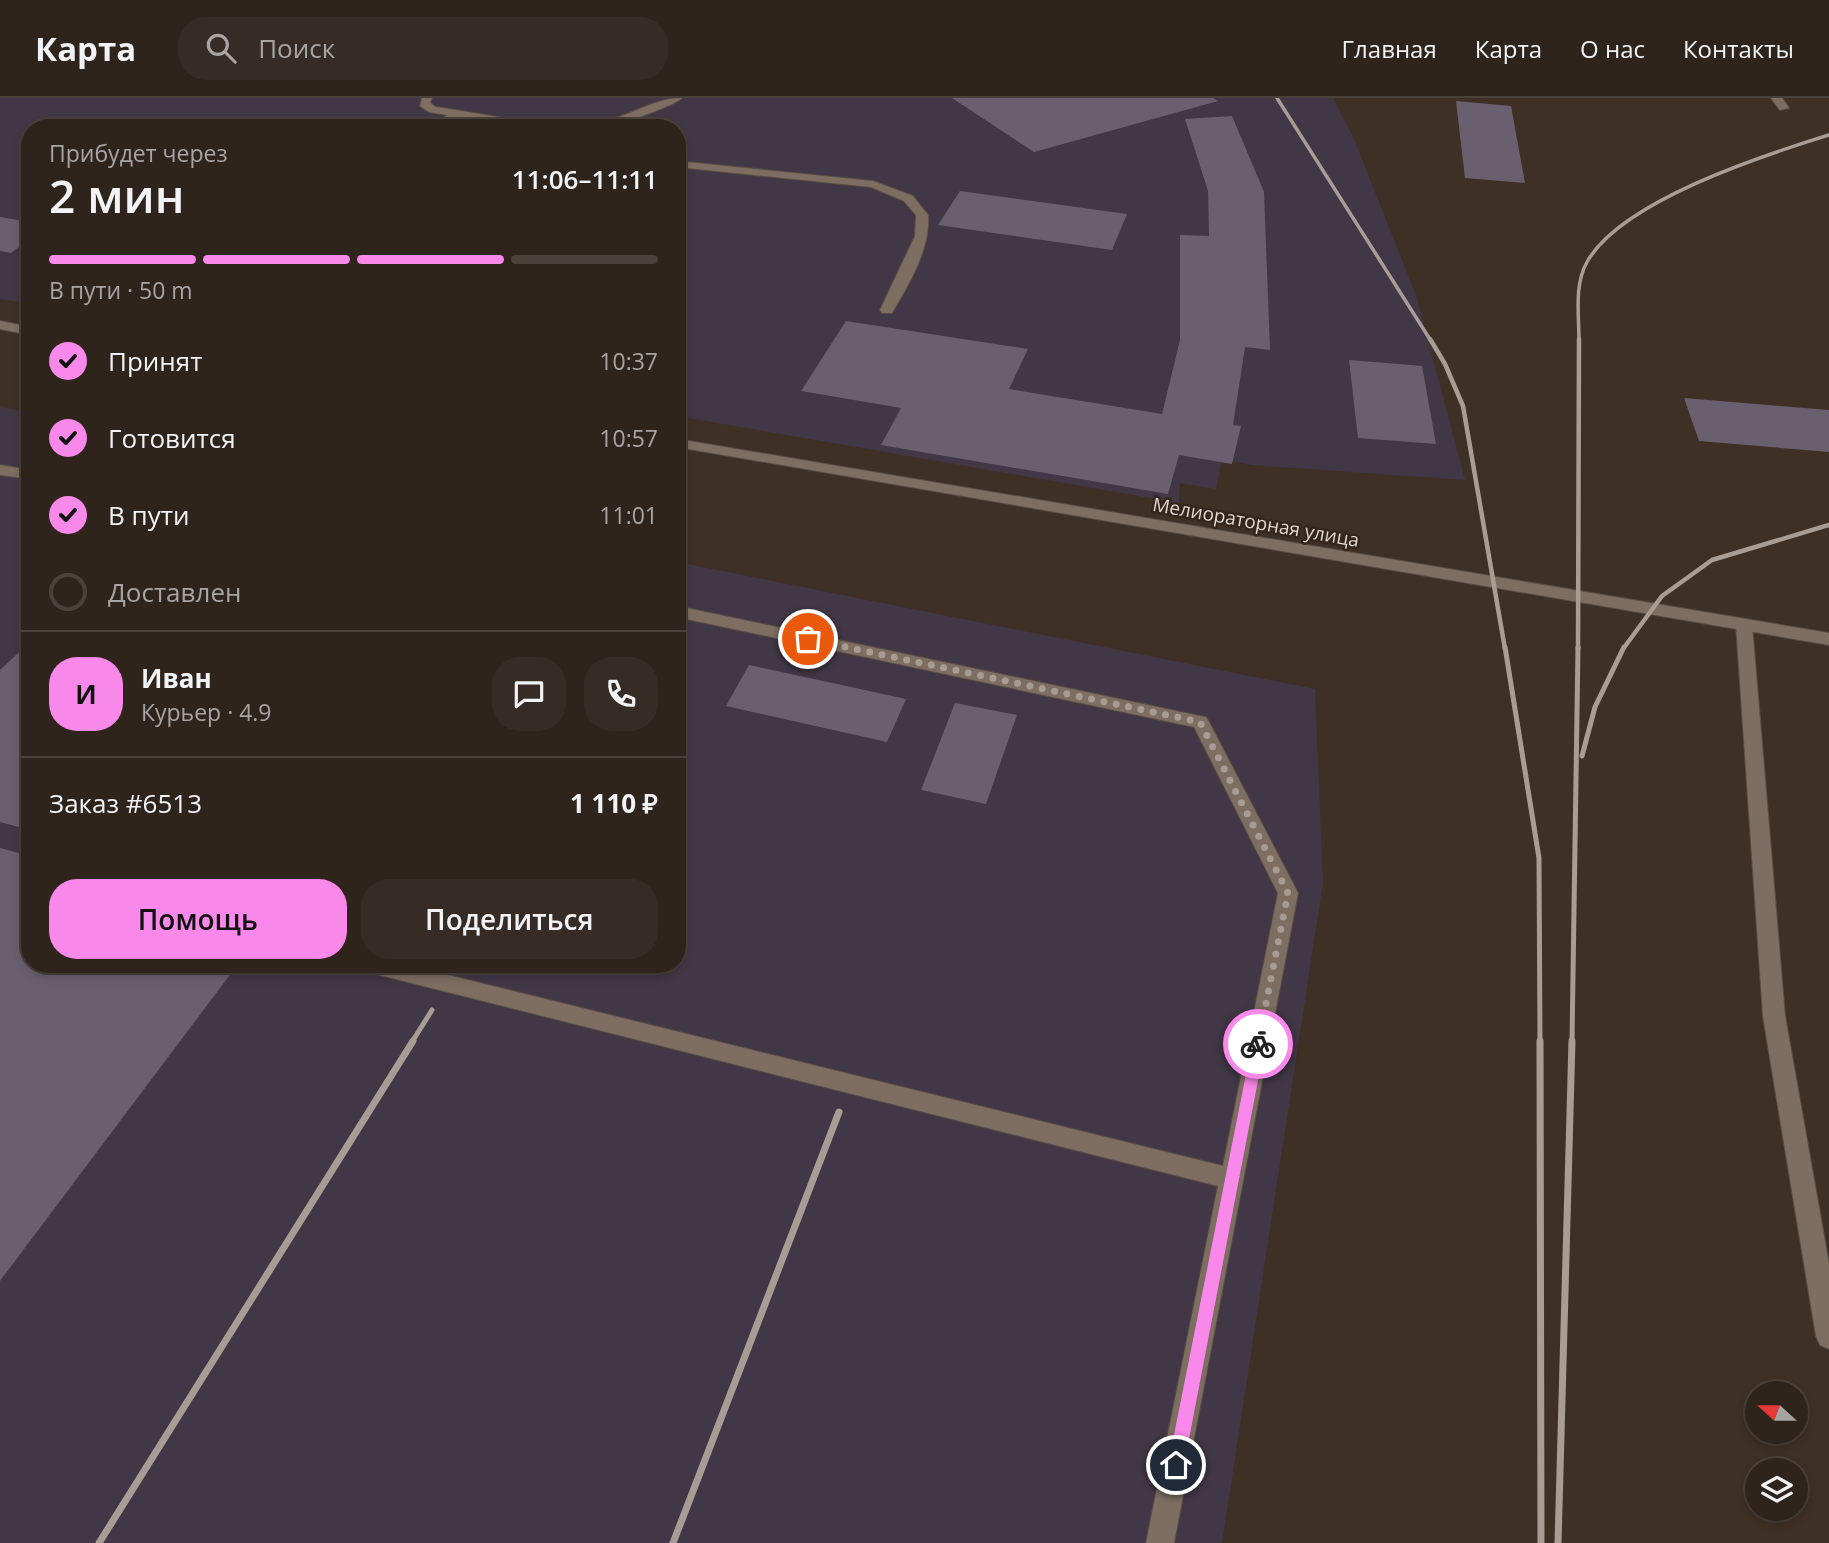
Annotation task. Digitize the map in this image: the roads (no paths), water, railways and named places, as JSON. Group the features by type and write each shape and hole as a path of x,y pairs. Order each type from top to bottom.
{"street":[{"path":"427,98 424,104 433,110 503,119"},
{"path":"626,119 677,98"},
{"path":"1776,98 1784,108"},
{"path":"449,119 456,113"},
{"path":"686,165 873,184 898,192 912,202 922,214 923,234 887,310"},
{"path":"0,325 21,329"},
{"name":"Мелиораторная улица","path":"686,445 1460,579 1829,639"},
{"path":"0,470 21,474"},
{"path":"686,613 1200,722 1288,893 1160,1543"},
{"path":"1744,625 1774,1016 1829,1336"},
{"path":"403,973 1232,1179"}],"railway":[{"path":"1277,98 1431,341"},
{"path":"1579,341 1580,280 1587,262 1604,240 1630,219 1696,183 1829,135"},
{"path":"1430,339 1445,364 1463,406 1505,649"},
{"path":"1578,649 1579,341"},
{"path":"1623,649 1662,596 1712,560 1829,525"},
{"path":"1505,647 1539,858 1540,1042"},
{"path":"1572,1042 1578,647"},
{"path":"1582,756 1595,707 1623,649"},
{"path":"412,1042 432,1010"},
{"path":"99,1543 413,1041"},
{"path":"1540,1041 1541,1543"},
{"path":"1558,1543 1572,1041"},
{"path":"673,1543 839,1112"}]}
